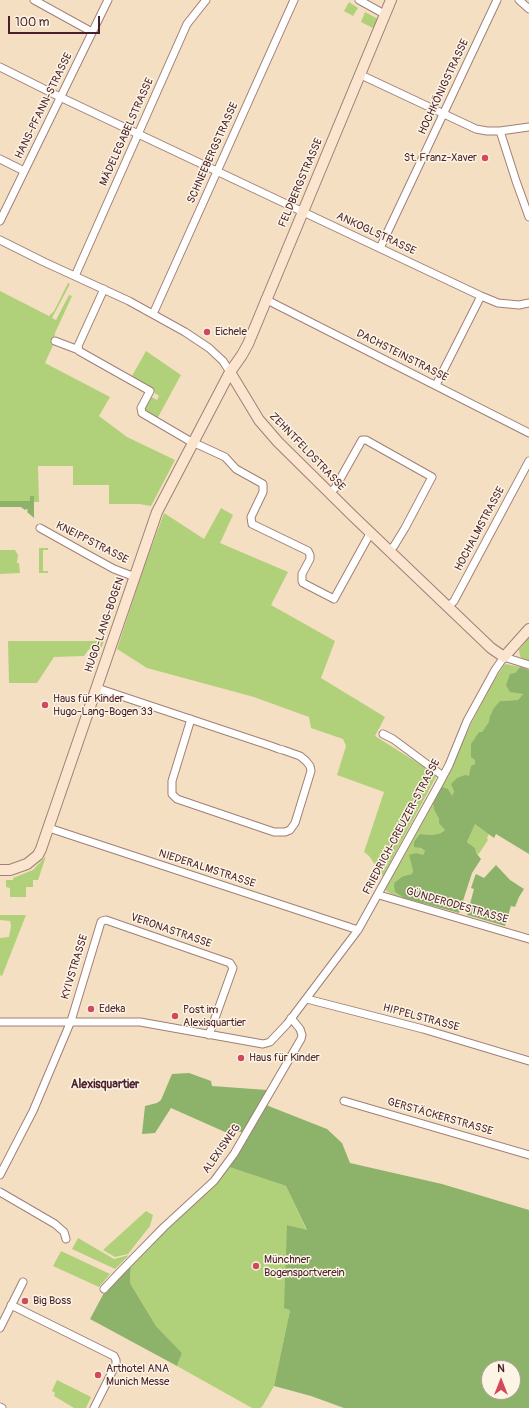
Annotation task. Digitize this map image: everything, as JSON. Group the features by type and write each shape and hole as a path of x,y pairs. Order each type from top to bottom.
{"street":[{"path":"34,0 92,32"},
{"name":"HANS-PFANN-STRASSE","path":"0,221 108,0"},
{"name":"MÄDELEGABELSTRASSE","path":"75,276 187,24 206,0"},
{"name":"SCHNEEBERGSTRASSE","path":"153,314 294,0"},
{"path":"359,0 386,15"},
{"name":"FELDBERGSTRASSE","path":"230,372 245,350 392,0"},
{"name":"HOCHKÖNIGSTRASSE","path":"380,248 498,0"},
{"path":"519,0 529,9"},
{"name":"ANKOGLSTRASSE","path":"0,67 60,97 481,296 498,303 519,305 529,303"},
{"path":"360,75 476,129 500,131 529,127"},
{"path":"500,131 529,217"},
{"path":"0,159 24,172"},
{"name":"ZEHNTFELDSTRASSE","path":"0,240 104,289 153,314 204,344 223,361 263,425 389,551 491,648 504,657"},
{"path":"78,349 104,289"},
{"path":"436,385 481,296"},
{"name":"DACHSTEINSTRASSE","path":"266,299 529,433"},
{"path":"55,341 78,349 79,351 150,391 141,408 142,413 194,442 225,457 236,469 263,484 263,492 251,517 252,524 308,551 310,559 302,574 303,583 334,599 371,532"},
{"name":"HUGO-LANG-BOGEN","path":"0,870 16,868 31,862 41,849 157,512 230,372"},
{"path":"330,493 335,488 362,440 366,440 432,478 406,527 389,551"},
{"name":"HOCHALMSTRASSE","path":"448,607 454,601 529,461"},
{"name":"KNEIPPSTRASSE","path":"40,528 98,560 135,577"},
{"path":"529,629 504,657 529,665"},
{"name":"FRIEDRICH-CREUZER-STRASSE","path":"209,1035 267,1044 278,1034 307,999 358,930 379,895 443,776 467,721 495,670 504,657"},
{"path":"97,688 191,719 300,756 310,766 310,776 295,823 290,830 285,832 274,832 177,800 172,794 172,781 191,719"},
{"path":"383,734 393,738 443,776"},
{"name":"NIEDERALMSTRASSE","path":"48,828 358,930"},
{"name":"GÜNDERODESTRASSE","path":"379,895 529,939"},
{"name":"VERONASTRASSE","path":"102,921 106,920 230,963 233,968 209,1035"},
{"name":"KYIVSTRASSE","path":"0,1176 33,1111 70,1021 100,922 102,921"},
{"name":"HIPPELSTRASSE","path":"307,999 423,1029 529,1060"},
{"name":"ALEXISWEG","path":"104,1289 164,1227 214,1181 234,1154 301,1039 302,1035 300,1029 292,1018"},
{"path":"0,1022 140,1022 209,1035"},
{"name":"GERSTÄCKERSTRASSE","path":"344,1101 529,1155"},
{"path":"0,1192 54,1224 64,1232 66,1239"},
{"path":"0,1328 22,1282"},
{"path":"11,1305 114,1356 116,1364 94,1408"}],"green space":[{"path":"349,2 358,8 353,16 344,11"},
{"path":"365,12 378,19 373,28 361,22"},
{"path":"68,283 70,284 52,318 56,320 69,295 72,296 55,333 54,343 45,363 110,397 99,416 127,437 175,460 151,506 139,504 109,504 109,485 73,485 73,466 38,466 39,502 0,502 0,291 49,316 54,311"},
{"path":"146,351 181,375 157,419 145,411 145,408 150,396 157,400 159,396 132,376"},
{"path":"30,496 34,496 34,518 27,512 28,510 21,507 0,507 0,501 30,501"},
{"path":"221,508 233,515 220,543 288,572 271,605 335,641 321,678 385,717 375,736 437,775 383,876 369,856 364,852 384,792 337,775 346,746 343,739 311,728 309,717 254,697 147,668 117,649 144,567 164,513 204,539"},
{"path":"39,548 48,548 48,550 43,550 43,571 48,571 48,573 39,573"},
{"path":"0,550 15,550 18,555 17,563 19,563 20,573 0,574"},
{"path":"529,637 529,661 523,660 520,656 519,650"},
{"path":"8,641 104,641 100,651 89,649 84,656 54,657 37,683 9,683"},
{"path":"506,664 520,667 515,673 523,694 518,700 500,701 490,716 490,722 482,732 475,764 469,776 454,791 452,797 442,787 471,724 492,684"},
{"path":"520,667 529,670 529,854 496,834 494,838 475,824 467,842 475,848 481,859 472,873 459,913 404,898 395,892 395,882 403,876 412,874 413,870 409,855 416,853 423,855 425,851 421,848 414,847 414,842 420,834 433,835 441,833 445,830 439,823 439,819 434,810 433,804 442,787 448,789 452,796 454,791 451,784 457,778 465,775 469,776 471,766 475,764 475,760 471,757 471,744 479,732 482,732 489,722 494,708 500,701 518,700 523,694 510,692 506,685 510,674 515,673"},
{"path":"433,804 434,810 445,830 441,833 433,835 420,834 421,848 425,851 423,855 412,874 403,876 395,882 395,892 404,898 391,894 385,890"},
{"path":"475,823 489,834 487,838 488,840 478,855 475,848 467,842"},
{"path":"46,856 38,880 33,880 33,887 26,887 26,897 10,897 10,888 6,887 6,880 13,880 13,878 33,870"},
{"path":"496,865 510,880 524,889 515,907 511,906 505,926 467,915 474,889 471,888 476,874 484,878"},
{"path":"0,915 26,915 2,976 0,975 0,938 9,937 11,926 10,921 0,920"},
{"path":"189,1073 211,1081 212,1086 267,1090 244,1132 225,1132 171,1108 155,1133 142,1134 145,1106 157,1103 161,1100 172,1074"},
{"path":"266,1105 327,1129 342,1143 350,1163 442,1184 529,1210 529,1408 344,1408 311,1396 274,1386 290,1310 284,1308 287,1225 307,1230 286,1186 229,1167"},
{"path":"229,1167 286,1186 307,1231 287,1225 290,1310 274,1386 260,1408 252,1408 177,1366 182,1353 156,1326 130,1283 131,1263"},
{"path":"146,1211 153,1215 150,1226 128,1254 115,1257 103,1250"},
{"path":"78,1238 114,1259 129,1255 115,1269 72,1249"},
{"path":"61,1251 110,1274 99,1287 53,1266"},
{"path":"131,1263 130,1283 156,1326 182,1353 177,1366 90,1319 105,1291"},
{"path":"57,1380 91,1397 86,1408 74,1408 54,1396 55,1393 52,1391"}],"place":[{"name":"St. Franz-Xaver","path":"485,158"},
{"name":"Eichele","path":"207,332"},
{"name":"Haus für Kinder Hugo-Lang-Bogen 33","path":"45,705"},
{"name":"Edeka","path":"91,1009"},
{"name":"Post im Alexisquartier","path":"175,1016"},
{"name":"Haus für Kinder","path":"241,1058"},
{"name":"Münchner Bogensportverein","path":"256,1266"},
{"name":"Big Boss","path":"25,1301"},
{"name":"Arthotel ANA Munich Messe","path":"98,1375"}],"district":[{"name":"Alexisquartier","path":"105,1085"}]}
